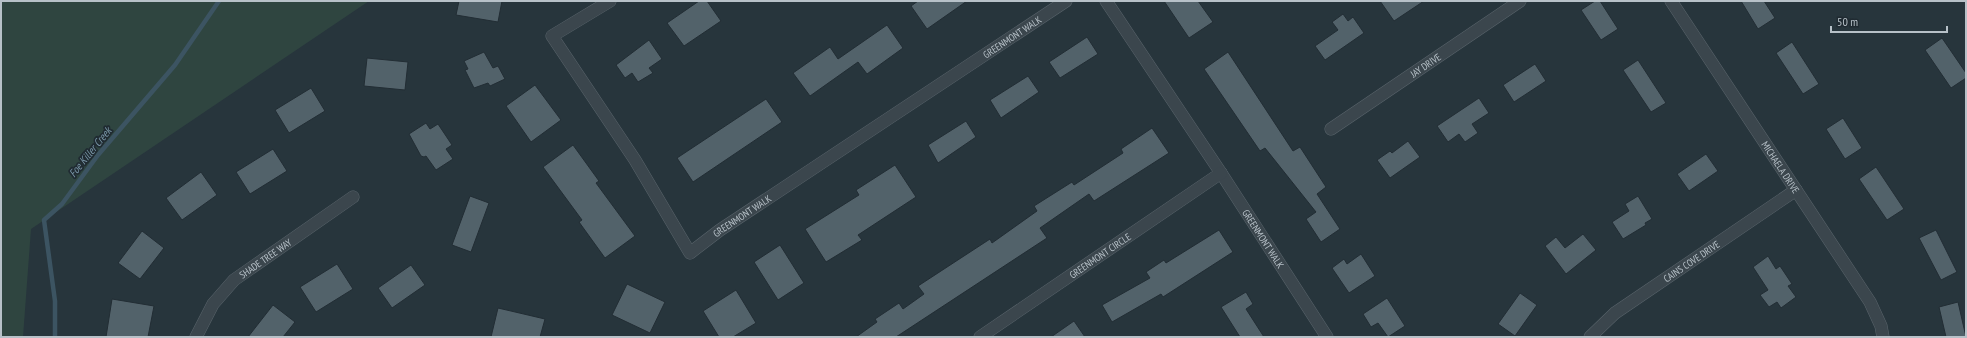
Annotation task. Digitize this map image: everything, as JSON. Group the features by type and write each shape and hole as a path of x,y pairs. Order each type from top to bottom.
{"street":[{"name":"GREENMONT WALK","path":"610,1 552,36 634,160 690,253 720,230 1066,1"},
{"name":"GREENMONT WALK","path":"1106,1 1221,173 1326,337"},
{"name":"JAY DRIVE","path":"1331,129 1520,1"},
{"name":"MICHAELA DRIVE","path":"1670,1 1870,302 1881,326 1883,337"},
{"name":"GREENMONT CIRCLE","path":"980,337 1221,173"},
{"name":"CAINS COVE DRIVE","path":"1590,337 1615,313 1796,190"},
{"name":"SHADE TREE WAY","path":"196,337 213,304 234,280 353,197"}],"green space":[{"path":"1,1 369,1 31,229 23,337 1,337"}],"building":[{"path":"459,1 502,1 498,22 456,15"},
{"path":"699,1 707,1 721,21 684,46 667,23"},
{"path":"918,1 967,1 927,29 911,6"},
{"path":"1164,1 1198,1 1213,22 1189,38"},
{"path":"1380,1 1424,1 1394,21"},
{"path":"1595,1 1600,1 1618,29 1601,40 1581,10"},
{"path":"1741,1 1764,1 1775,18 1758,29"},
{"path":"1343,14 1348,21 1353,17 1364,33 1325,60 1315,46 1338,30 1332,22"},
{"path":"887,25 903,48 867,74 858,62 810,96 793,73 830,47 838,59"},
{"path":"1087,37 1098,54 1060,78 1049,62"},
{"path":"1942,38 1966,73 1966,78 1951,88 1925,50"},
{"path":"649,40 662,59 649,68 653,73 638,82 632,73 625,78 616,65"},
{"path":"1792,42 1819,84 1803,94 1776,53"},
{"path":"484,52 493,68 498,66 505,79 490,86 488,83 474,88 465,70 468,69 464,61"},
{"path":"1228,52 1293,151 1300,147 1326,187 1317,194 1340,229 1321,242 1306,219 1316,212 1265,148 1260,151 1204,69"},
{"path":"367,58 408,62 405,90 364,86"},
{"path":"1638,60 1666,103 1651,112 1623,70"},
{"path":"1535,64 1546,81 1514,102 1503,85"},
{"path":"1028,76 1039,92 1001,118 990,100"},
{"path":"535,85 561,120 531,142 506,106"},
{"path":"311,88 325,111 289,133 275,110"},
{"path":"1479,98 1489,113 1472,124 1478,133 1465,142 1459,134 1448,142 1437,126"},
{"path":"766,99 782,122 693,182 677,158"},
{"path":"1843,118 1862,148 1845,159 1826,129"},
{"path":"966,121 976,137 938,163 928,145"},
{"path":"426,123 430,129 438,124 452,145 446,149 453,159 436,170 426,156 421,156 409,134"},
{"path":"1152,128 1169,153 1094,201 1089,194 1040,228 1047,238 896,337 856,337 877,322 875,319 899,303 903,309 924,294 918,286 990,239 992,243 1037,211 1034,206 1072,182 1074,185 1123,153 1121,149"},
{"path":"1408,141 1420,157 1390,178 1377,160 1390,151 1392,153"},
{"path":"573,145 599,181 596,183 635,236 605,258 579,222 582,220 543,167"},
{"path":"273,149 287,171 250,194 236,172"},
{"path":"1706,154 1718,171 1689,191 1677,174"},
{"path":"895,165 916,197 858,235 862,240 826,262 805,229 859,195 856,190"},
{"path":"1876,167 1904,209 1887,220 1859,179"},
{"path":"201,172 217,195 182,220 166,198"},
{"path":"470,196 489,203 471,252 452,245"},
{"path":"1638,196 1652,219 1645,223 1646,225 1623,239 1612,222 1629,211 1625,204"},
{"path":"1219,230 1233,252 1163,297 1161,294 1112,322 1102,305 1150,278 1146,272 1164,260 1166,263"},
{"path":"1936,230 1957,272 1941,280 1919,238"},
{"path":"142,231 164,248 140,279 118,263"},
{"path":"1583,234 1596,250 1566,274 1545,246 1556,237 1565,248"},
{"path":"780,245 804,283 778,300 754,262"},
{"path":"1361,254 1375,276 1349,293 1332,268 1344,259 1347,264"},
{"path":"1768,256 1776,269 1780,266 1792,284 1788,286 1796,297 1781,308 1777,302 1769,307 1760,295 1768,290 1753,267"},
{"path":"337,264 353,289 316,312 300,287"},
{"path":"411,265 425,285 392,308 378,288"},
{"path":"627,284 665,302 650,333 612,315"},
{"path":"736,290 756,323 733,337 719,337 703,311"},
{"path":"1246,292 1253,304 1246,309 1264,337 1240,337 1221,307"},
{"path":"1520,293 1537,305 1515,336 1498,324"},
{"path":"1387,298 1405,326 1388,337 1378,323 1371,327 1363,314"},
{"path":"112,299 154,306 148,337 106,337"},
{"path":"1958,302 1966,337 1946,337 1939,307"},
{"path":"273,305 295,322 283,337 248,337"},
{"path":"498,308 545,319 540,337 491,337"},
{"path":"1074,321 1085,337 1051,337"}],"waterway":[{"name":"Foe Killer Creek","path":"55,337 55,301 44,220 62,204 98,155 175,65 219,1"}]}
